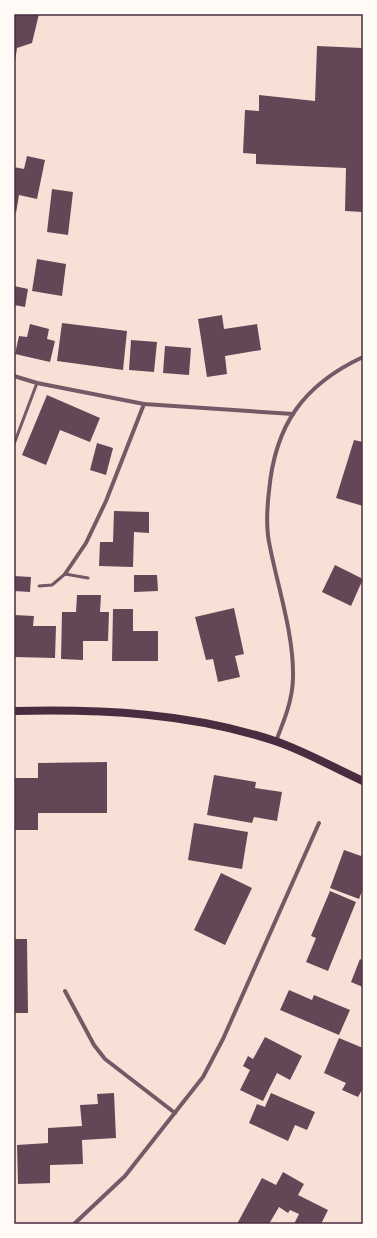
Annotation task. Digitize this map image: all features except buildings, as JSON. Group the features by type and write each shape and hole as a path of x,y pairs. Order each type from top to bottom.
{"main road":[{"path":"14,711 78,709 149,715 221,725 276,742 363,781"}],"street":[{"path":"276,742 290,701 294,678 292,651 269,540 267,506 270,472 276,447 283,429 307,395 348,364 363,357"},
{"path":"14,376 37,383 144,404 293,414"},
{"path":"65,574 86,543 106,500 144,404"},
{"path":"74,1224 125,1176 203,1077 223,1039 319,823"},
{"path":"66,991 94,1046 105,1059 175,1113"}],"lane":[{"path":"14,444 37,383"},
{"path":"39,586 52,585 65,574 88,578"}]}
